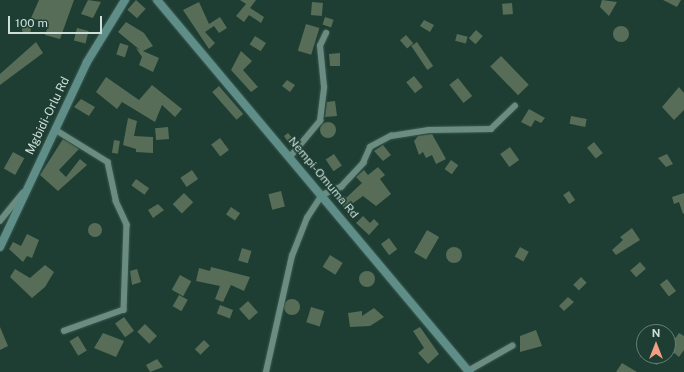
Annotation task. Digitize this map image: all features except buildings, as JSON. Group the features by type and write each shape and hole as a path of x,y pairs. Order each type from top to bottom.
{"street":[{"name":"Mgbidi-Orlu Rd","path":"0,247 25,191 88,62 125,0"},
{"name":"Nempi-Omuma Rd","path":"157,0 469,371"},
{"path":"290,157 320,121 324,87 320,46 326,33"},
{"path":"266,372 292,256 307,218 322,196 341,187 363,163 370,147 390,136 429,130 491,129 515,106"},
{"path":"56,130 108,162 116,201 127,225 124,310 65,332"},
{"path":"0,221 25,191"},
{"path":"469,371 512,346"}]}
